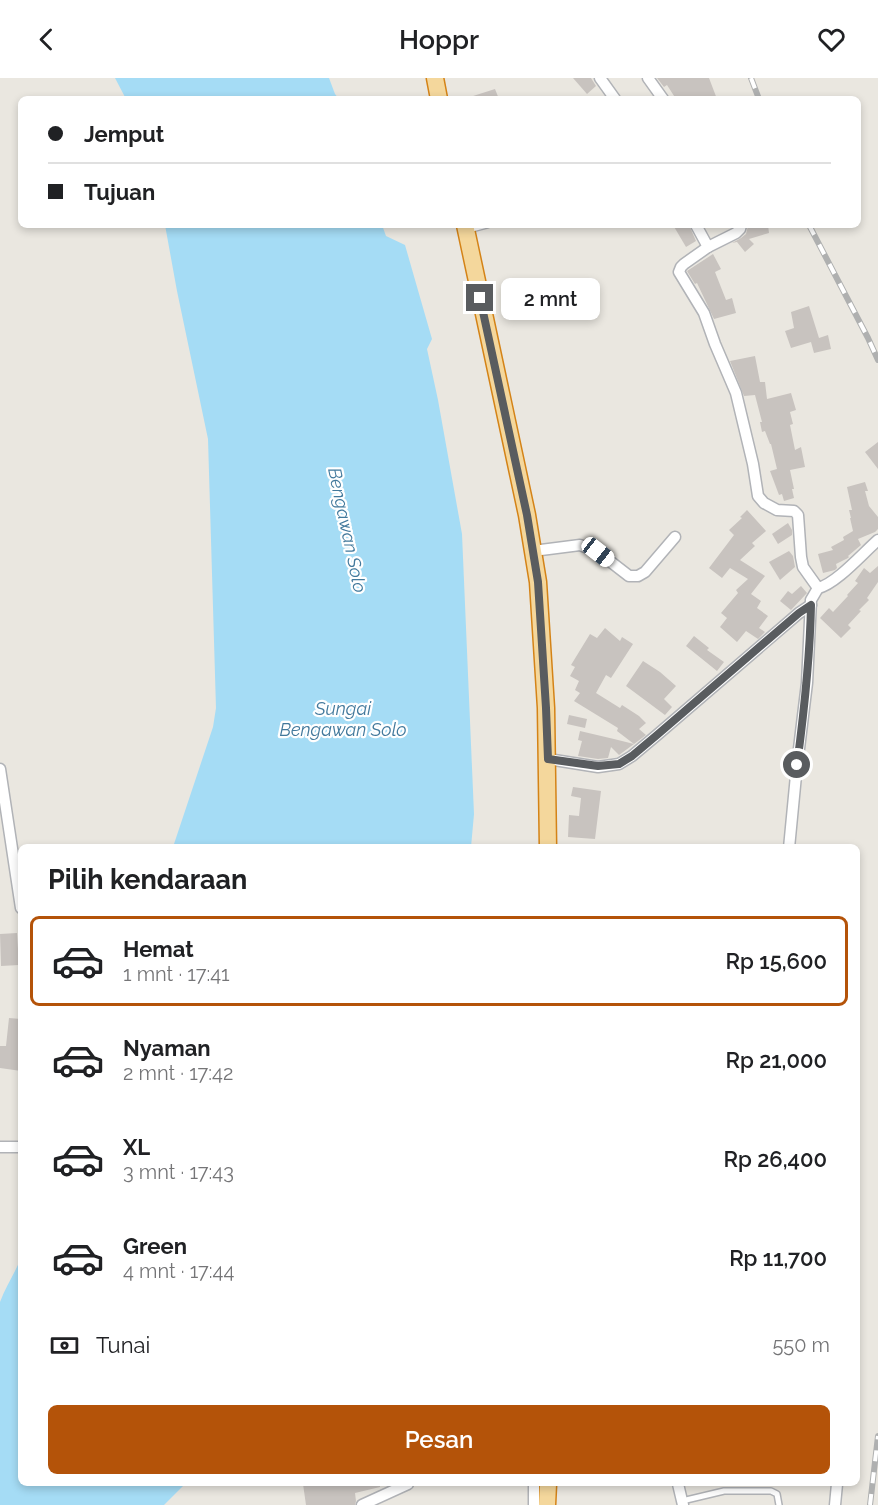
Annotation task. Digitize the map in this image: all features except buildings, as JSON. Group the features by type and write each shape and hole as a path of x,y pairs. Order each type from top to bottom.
{"highway":[{"path":"435,78 438,96"},
{"path":"466,228 527,515 538,582 548,759 548,844"},
{"path":"547,1505 548,1486"}],"street":[{"path":"600,78 613,96"},
{"path":"648,78 661,96"},
{"path":"698,228 708,248"},
{"path":"740,228 736,233 708,248 681,267 679,275 704,313 736,393 758,496 764,503 777,510 797,513 803,567 818,588"},
{"path":"532,551 580,545 598,552 629,576 638,576 645,572 675,537"},
{"path":"818,588 825,587 836,579 878,540"},
{"path":"789,844 807,683 811,605 818,588"},
{"path":"548,759 598,766 619,764 632,756 811,605"},
{"path":"0,769 18,888"},
{"path":"0,1147 18,1147"},
{"path":"362,1505 404,1486"},
{"path":"534,1486 534,1505"},
{"path":"678,1486 682,1503"},
{"path":"835,1505 837,1486"}],"lane":[{"path":"682,1503 724,1491 771,1491 777,1494 779,1505"}],"water":[{"path":"115,78 329,78 337,96 124,96"},
{"name":"Sungai Bengawan Solo","path":"166,228 383,228 386,236 405,245 432,339 427,349 462,534 474,814 471,844 174,844 213,727 216,708 208,439"},
{"path":"18,1264 18,1486 183,1486 164,1505 0,1505 0,1302"}],"railway":[{"path":"751,78 758,96"},
{"path":"811,228 878,360"},
{"path":"870,1505 878,1436"}],"route":[{"path":"480,298 527,515 538,582 548,759 598,766 619,764 632,756 811,605 807,683 797,765"}],"water label":[{"name":"Bengawan Solo","path":"347,530"}]}
